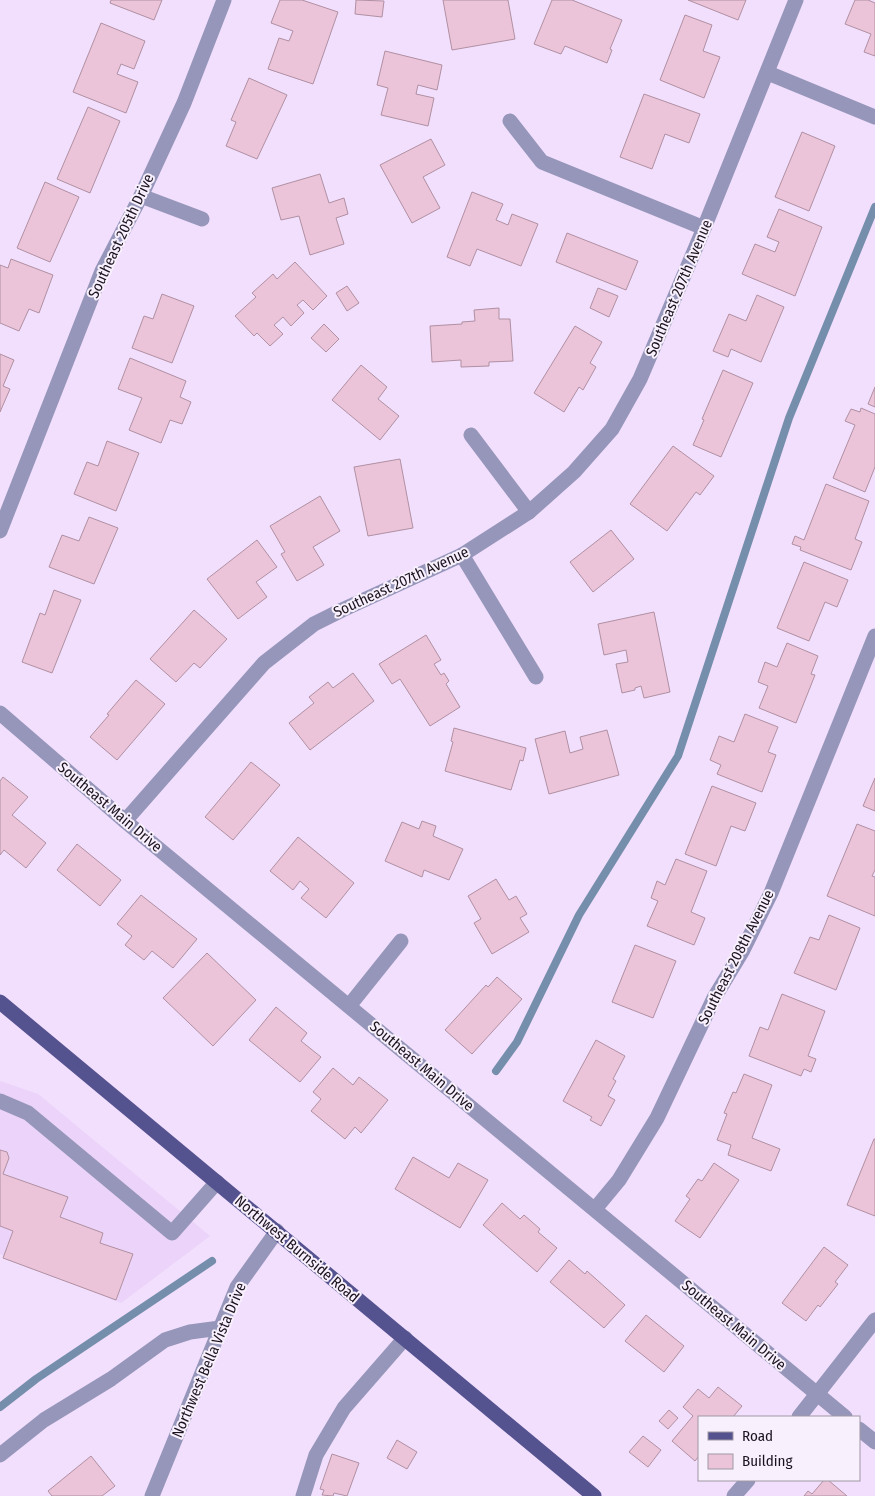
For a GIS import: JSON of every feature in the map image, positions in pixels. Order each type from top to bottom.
[{"type":"main road","name":"Northwest Burnside Road","points":[[0,1002],[594,1496]]},
{"type":"street","name":"Southeast 205th Drive","points":[[0,531],[102,271],[141,196],[184,103],[224,0]]},
{"type":"street","name":"Southeast 207th Avenue","points":[[125,821],[264,662],[314,624],[462,556],[529,512],[574,472],[612,429],[640,379],[768,73],[796,0]]},
{"type":"street","points":[[768,73],[875,116]]},
{"type":"street","points":[[510,121],[542,162],[704,228]]},
{"type":"street","points":[[141,196],[202,219]]},
{"type":"street","points":[[471,436],[529,512]]},
{"type":"street","points":[[462,556],[536,677]]},
{"type":"street","name":"Southeast 208th Avenue","points":[[595,1209],[619,1180],[658,1118],[714,998],[743,950],[771,893],[875,636]]},
{"type":"street","name":"Southeast Main Drive","points":[[0,714],[125,821],[844,1416]]},
{"type":"street","points":[[349,1006],[401,941]]},
{"type":"street","points":[[0,1102],[28,1113],[172,1234],[217,1182]]},
{"type":"street","name":"Northwest Bella Vista Drive","points":[[152,1496],[237,1286],[277,1231]]},
{"type":"street","points":[[801,1416],[875,1320]]},
{"type":"street","points":[[0,1455],[44,1420],[111,1379],[165,1340],[190,1332],[220,1328]]},
{"type":"street","points":[[303,1496],[316,1454],[344,1408],[405,1338]]},
{"type":"street","points":[[860,1430],[875,1442]]},
{"type":"street","points":[[734,1496],[747,1481]]},
{"type":"shaded area","points":[[0,1081],[38,1094],[210,1236],[121,1303],[0,1254]]},
{"type":"building","points":[[111,0],[162,0],[154,20],[110,3]]},
{"type":"building","points":[[280,0],[302,0],[338,12],[313,84],[268,69],[279,38],[289,41],[293,31],[271,23]]},
{"type":"building","points":[[356,0],[384,1],[382,17],[355,14]]},
{"type":"building","points":[[443,0],[508,0],[515,39],[452,50]]},
{"type":"building","points":[[552,0],[572,0],[622,20],[610,49],[612,50],[607,63],[565,46],[561,54],[534,44]]},
{"type":"building","points":[[688,0],[746,0],[738,20]]},
{"type":"building","points":[[855,0],[868,0],[875,3],[875,56],[864,52],[871,34],[845,24]]},
{"type":"building","points":[[685,15],[712,25],[703,51],[720,57],[704,98],[660,80]]},
{"type":"building","points":[[101,23],[145,41],[134,69],[121,64],[117,74],[138,82],[126,113],[73,92]]},
{"type":"building","points":[[385,51],[442,65],[437,90],[418,85],[416,94],[434,98],[428,126],[381,115],[388,88],[377,85]]},
{"type":"building","points":[[249,78],[287,95],[257,159],[226,146],[236,122],[231,120]]},
{"type":"building","points":[[644,94],[700,114],[689,143],[665,134],[652,169],[620,157]]},
{"type":"building","points":[[88,107],[120,121],[90,193],[57,179]]},
{"type":"building","points":[[802,132],[835,146],[809,211],[775,197]]},
{"type":"building","points":[[431,139],[445,165],[423,177],[440,208],[412,223],[380,165]]},
{"type":"building","points":[[320,174],[329,203],[344,198],[348,214],[336,218],[344,244],[310,255],[299,216],[281,220],[272,188]]},
{"type":"building","points":[[45,182],[79,197],[50,262],[17,248]]},
{"type":"building","points":[[472,192],[503,204],[496,220],[508,225],[512,214],[538,224],[521,266],[477,249],[470,266],[447,257]]},
{"type":"building","points":[[779,209],[822,227],[795,296],[742,274],[755,244],[775,252],[779,242],[767,237]]},
{"type":"building","points":[[567,233],[638,261],[626,290],[556,262]]},
{"type":"building","points":[[11,259],[53,275],[39,313],[29,309],[19,331],[0,323],[0,265],[8,268]]},
{"type":"building","points":[[295,262],[327,296],[313,310],[303,300],[297,305],[304,313],[291,326],[283,317],[274,325],[283,334],[270,346],[257,333],[254,336],[235,316],[256,297],[252,293],[273,274],[277,279]]},
{"type":"building","points":[[347,286],[359,303],[347,311],[336,293]]},
{"type":"building","points":[[598,288],[618,296],[609,317],[590,308]]},
{"type":"building","points":[[162,294],[194,306],[172,363],[132,348],[144,316],[153,319]]},
{"type":"building","points":[[757,295],[784,307],[761,362],[731,349],[728,357],[713,351],[729,314],[746,321]]},
{"type":"building","points":[[499,308],[499,319],[510,319],[513,361],[489,362],[489,366],[461,367],[461,360],[432,362],[430,326],[462,324],[462,322],[475,321],[474,310]]},
{"type":"building","points":[[324,324],[339,339],[326,352],[311,338]]},
{"type":"building","points":[[575,326],[602,342],[590,363],[596,367],[583,390],[579,387],[564,412],[534,393]]},
{"type":"building","points":[[0,354],[14,360],[3,386],[10,389],[0,412]]},
{"type":"building","points":[[130,358],[186,381],[180,397],[191,402],[182,424],[170,420],[161,443],[129,430],[142,398],[118,389]]},
{"type":"building","points":[[361,365],[387,387],[378,399],[399,416],[380,440],[332,400]]},
{"type":"building","points":[[723,370],[753,383],[721,457],[693,445]]},
{"type":"building","points":[[875,387],[875,407],[868,404]]},
{"type":"building","points":[[861,408],[875,414],[875,467],[865,492],[833,478],[855,425],[845,421],[851,409],[860,412]]},
{"type":"building","points":[[107,441],[139,453],[116,511],[74,494],[87,462],[98,466]]},
{"type":"building","points":[[673,446],[714,476],[700,495],[696,492],[667,531],[630,504]]},
{"type":"building","points":[[400,459],[413,528],[368,536],[354,467]]},
{"type":"building","points":[[826,484],[869,501],[855,539],[862,542],[851,570],[800,550],[801,547],[792,544],[795,536],[804,540]]},
{"type":"building","points":[[320,496],[340,531],[313,547],[324,565],[297,581],[281,554],[285,552],[270,526]]},
{"type":"building","points":[[89,517],[118,528],[94,584],[49,567],[62,535],[79,541]]},
{"type":"building","points":[[611,530],[634,559],[593,592],[570,562]]},
{"type":"building","points":[[257,540],[277,567],[256,582],[267,597],[238,619],[207,579]]},
{"type":"building","points":[[804,562],[848,580],[837,607],[825,602],[809,641],[777,628]]},
{"type":"building","points":[[54,590],[81,600],[52,673],[22,662],[40,613],[45,615]]},
{"type":"building","points":[[194,610],[227,639],[200,668],[194,663],[176,682],[150,659]]},
{"type":"building","points":[[654,612],[670,692],[644,698],[641,686],[635,688],[635,690],[622,693],[616,664],[628,662],[626,650],[604,655],[598,624]]},
{"type":"building","points":[[426,635],[441,660],[434,664],[441,675],[444,673],[449,681],[446,684],[460,707],[430,726],[400,679],[392,684],[379,664]]},
{"type":"building","points":[[787,643],[818,656],[811,674],[815,675],[796,723],[759,708],[768,686],[758,682],[765,662],[777,667]]},
{"type":"building","points":[[353,673],[374,701],[310,750],[289,723],[314,703],[309,697],[328,682],[333,688]]},
{"type":"building","points":[[136,680],[165,704],[117,760],[90,737]]},
{"type":"building","points":[[745,714],[778,727],[768,752],[776,755],[762,792],[717,774],[721,765],[710,760],[719,736],[734,742]]},
{"type":"building","points":[[454,728],[526,748],[523,761],[520,760],[511,790],[445,771],[453,742],[451,741]]},
{"type":"building","points":[[607,730],[619,775],[549,794],[535,739],[565,731],[570,753],[583,749],[580,737]]},
{"type":"building","points":[[251,762],[280,785],[233,840],[205,817]]},
{"type":"building","points":[[3,777],[28,797],[12,815],[46,843],[26,868],[4,850],[0,855],[0,781]]},
{"type":"building","points":[[875,778],[875,811],[863,806]]},
{"type":"building","points":[[712,786],[756,803],[745,831],[731,826],[716,866],[685,854]]},
{"type":"building","points":[[422,821],[436,826],[433,836],[463,849],[449,880],[424,870],[422,877],[385,861],[402,822],[419,829]]},
{"type":"building","points":[[857,824],[875,831],[875,870],[872,876],[875,877],[875,916],[827,896]]},
{"type":"building","points":[[298,837],[354,883],[326,918],[301,898],[309,889],[300,881],[293,890],[270,871]]},
{"type":"building","points":[[77,844],[121,880],[100,906],[57,870]]},
{"type":"building","points":[[676,859],[707,871],[691,912],[705,918],[694,945],[647,926],[658,901],[651,898],[657,881],[665,885]]},
{"type":"building","points":[[496,879],[509,900],[516,896],[527,914],[520,918],[529,932],[492,954],[474,923],[481,919],[468,896]]},
{"type":"building","points":[[141,895],[197,939],[173,968],[152,951],[144,960],[125,945],[132,936],[117,924]]},
{"type":"building","points":[[829,915],[860,928],[836,990],[794,973],[810,937],[819,940]]},
{"type":"building","points":[[635,945],[676,961],[653,1018],[612,1002]]},
{"type":"building","points":[[207,953],[256,1000],[213,1046],[163,998]]},
{"type":"building","points":[[497,977],[522,999],[472,1054],[445,1030],[486,985],[488,987]]},
{"type":"building","points":[[782,994],[825,1011],[808,1056],[816,1059],[811,1072],[804,1069],[801,1076],[749,1056],[760,1027],[768,1030]]},
{"type":"building","points":[[276,1007],[307,1033],[301,1041],[321,1057],[300,1082],[249,1040]]},
{"type":"building","points":[[596,1040],[625,1056],[613,1079],[616,1081],[608,1096],[615,1100],[601,1126],[590,1120],[592,1117],[563,1101]]},
{"type":"building","points":[[333,1068],[353,1085],[359,1077],[388,1100],[361,1133],[355,1127],[345,1139],[311,1111],[321,1099],[313,1092]]},
{"type":"building","points":[[744,1074],[772,1085],[752,1138],[780,1149],[771,1171],[728,1155],[731,1145],[717,1140],[727,1114],[724,1113],[733,1092],[736,1093]]},
{"type":"building","points":[[875,1139],[875,1216],[847,1205]]},
{"type":"building","points":[[0,1150],[7,1152],[9,1158],[3,1174],[68,1197],[60,1217],[103,1233],[100,1243],[133,1254],[116,1300],[3,1258],[13,1231],[0,1226]]},
{"type":"building","points":[[413,1157],[449,1178],[458,1163],[488,1180],[460,1228],[395,1189]]},
{"type":"building","points":[[714,1163],[739,1180],[700,1238],[675,1221],[690,1199],[686,1196],[698,1179],[702,1181]]},
{"type":"building","points":[[502,1203],[520,1219],[524,1215],[540,1229],[538,1232],[557,1248],[537,1272],[483,1225]]},
{"type":"building","points":[[824,1247],[848,1265],[835,1282],[838,1284],[806,1321],[782,1303]]},
{"type":"building","points":[[569,1260],[585,1274],[587,1271],[625,1305],[604,1328],[550,1282]]},
{"type":"building","points":[[646,1315],[684,1346],[664,1372],[625,1341]]},
{"type":"building","points":[[718,1387],[742,1406],[734,1416],[698,1416],[698,1457],[695,1461],[672,1441],[693,1416],[683,1407],[698,1389],[709,1398]]},
{"type":"building","points":[[669,1410],[678,1418],[668,1429],[659,1421]]},
{"type":"building","points":[[643,1436],[661,1450],[648,1467],[629,1452]]},
{"type":"building","points":[[397,1440],[417,1452],[407,1469],[387,1458]]},
{"type":"building","points":[[332,1454],[359,1463],[347,1496],[334,1493],[333,1496],[322,1495],[324,1490],[320,1489]]},
{"type":"building","points":[[91,1456],[115,1486],[102,1496],[52,1496],[48,1491]]},
{"type":"building","points":[[823,1481],[829,1481],[847,1496],[804,1496],[808,1491],[812,1494]]},
{"type":"waterway","points":[[496,1071],[517,1042],[579,915],[678,756],[789,418],[875,207]]},
{"type":"waterway","points":[[0,1407],[36,1379],[212,1261]]}]
